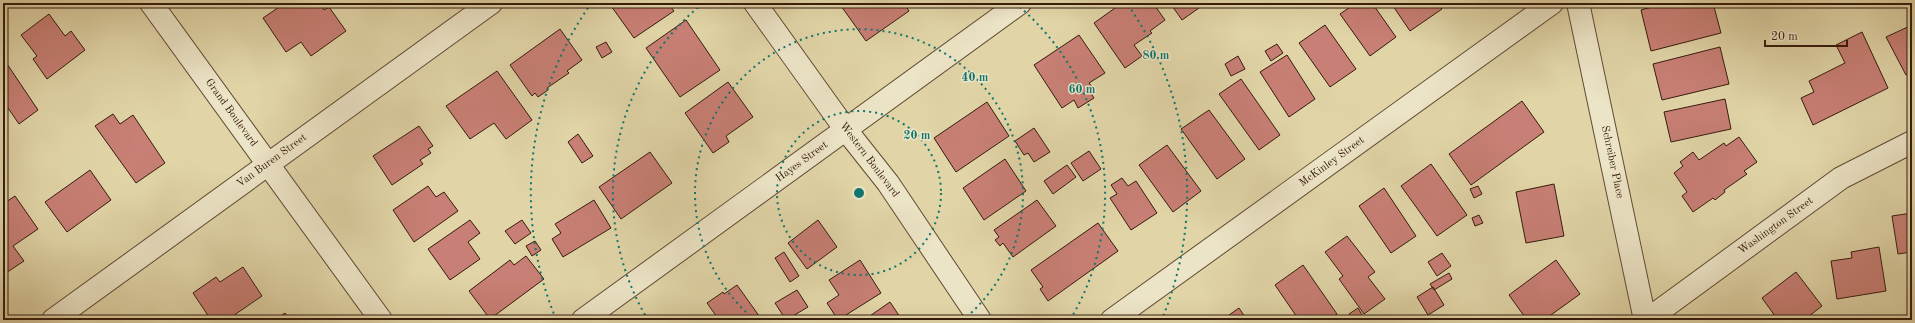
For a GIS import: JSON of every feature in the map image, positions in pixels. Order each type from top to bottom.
[{"type":"street","name":"Grand Boulevard","points":[[151,3],[381,320]]},
{"type":"street","name":"Van Buren Street","points":[[53,320],[491,3]]},
{"type":"street","name":"Western Boulevard","points":[[755,3],[846,130],[888,183],[980,320]]},
{"type":"street","name":"Hayes Street","points":[[583,320],[1020,3]]},
{"type":"street","name":"McKinley Street","points":[[1112,320],[1552,3]]},
{"type":"street","name":"Schreiber Place","points":[[1578,3],[1646,320]]},
{"type":"street","name":"Washington Street","points":[[1646,320],[1841,178],[1912,142]]},
{"type":"building","points":[[285,3],[320,3],[324,10],[329,7],[346,31],[311,56],[301,42],[286,52],[263,18]]},
{"type":"building","points":[[609,3],[668,3],[674,11],[634,38]]},
{"type":"building","points":[[839,3],[904,3],[909,11],[866,41]]},
{"type":"building","points":[[1122,3],[1153,3],[1165,20],[1150,31],[1152,33],[1134,45],[1142,56],[1125,68],[1094,23]]},
{"type":"building","points":[[1170,3],[1206,3],[1182,20]]},
{"type":"building","points":[[1356,3],[1372,3],[1396,37],[1370,56],[1340,14]]},
{"type":"building","points":[[1391,3],[1437,3],[1442,9],[1410,31]]},
{"type":"building","points":[[1666,3],[1713,3],[1721,33],[1651,51],[1641,10]]},
{"type":"building","points":[[49,14],[65,36],[71,31],[85,50],[47,79],[33,59],[37,56],[21,35]]},
{"type":"building","points":[[686,20],[720,70],[680,97],[646,48]]},
{"type":"building","points":[[1325,25],[1356,69],[1330,87],[1299,43]]},
{"type":"building","points":[[1912,25],[1912,72],[1906,75],[1886,37]]},
{"type":"building","points":[[560,29],[582,60],[567,71],[569,73],[547,88],[548,90],[538,97],[535,93],[532,96],[510,65]]},
{"type":"building","points":[[1862,32],[1888,88],[1813,125],[1801,98],[1814,92],[1809,81],[1845,63],[1836,45]]},
{"type":"building","points":[[1079,35],[1105,73],[1089,83],[1092,87],[1088,89],[1094,98],[1078,108],[1074,100],[1062,108],[1034,65]]},
{"type":"building","points":[[606,42],[612,52],[602,58],[596,47]]},
{"type":"building","points":[[1277,44],[1283,53],[1271,61],[1265,51]]},
{"type":"building","points":[[1720,47],[1729,84],[1662,100],[1653,64]]},
{"type":"building","points":[[1287,55],[1315,99],[1289,117],[1260,72]]},
{"type":"building","points":[[1238,56],[1245,69],[1231,76],[1225,64]]},
{"type":"building","points":[[3,58],[38,110],[19,124],[8,108],[3,112]]},
{"type":"building","points":[[497,71],[532,120],[506,139],[494,123],[470,139],[446,106]]},
{"type":"building","points":[[1241,79],[1280,135],[1259,150],[1219,94]]},
{"type":"building","points":[[728,82],[753,117],[726,136],[729,142],[713,153],[685,113]]},
{"type":"building","points":[[1725,99],[1731,129],[1671,142],[1664,112]]},
{"type":"building","points":[[1522,101],[1544,132],[1471,185],[1449,154]]},
{"type":"building","points":[[987,102],[1009,136],[956,172],[934,138]]},
{"type":"building","points":[[1209,110],[1245,159],[1217,179],[1181,129]]},
{"type":"building","points":[[113,114],[120,124],[133,115],[165,163],[136,183],[95,126]]},
{"type":"building","points":[[419,126],[433,146],[428,149],[431,153],[420,160],[423,164],[392,185],[373,156]]},
{"type":"building","points":[[1034,128],[1050,152],[1034,162],[1028,153],[1024,155],[1015,141]]},
{"type":"building","points":[[578,134],[593,156],[582,163],[568,142]]},
{"type":"building","points":[[1739,137],[1757,162],[1744,171],[1747,174],[1724,190],[1725,192],[1715,200],[1713,198],[1693,212],[1682,196],[1687,192],[1674,173],[1683,166],[1680,162],[1693,152],[1699,160],[1724,143],[1726,146]]},
{"type":"building","points":[[1167,145],[1201,191],[1173,212],[1139,165]]},
{"type":"building","points":[[1089,151],[1101,169],[1083,181],[1071,163]]},
{"type":"building","points":[[650,152],[672,183],[621,219],[599,187]]},
{"type":"building","points":[[1005,159],[1026,191],[984,220],[963,188]]},
{"type":"building","points":[[1431,164],[1467,215],[1437,236],[1401,186]]},
{"type":"building","points":[[1067,165],[1076,177],[1053,194],[1044,181]]},
{"type":"building","points":[[90,170],[111,200],[67,232],[45,202]]},
{"type":"building","points":[[1122,178],[1128,186],[1136,181],[1157,213],[1131,230],[1110,198],[1117,194],[1111,185]]},
{"type":"building","points":[[1554,184],[1564,236],[1526,243],[1516,192]]},
{"type":"building","points":[[428,186],[436,197],[444,192],[458,211],[414,242],[393,210]]},
{"type":"building","points":[[1478,186],[1482,194],[1474,198],[1470,189]]},
{"type":"building","points":[[1384,188],[1416,236],[1391,253],[1359,206]]},
{"type":"building","points":[[15,196],[38,229],[13,246],[24,261],[3,275],[3,204]]},
{"type":"building","points":[[594,200],[611,228],[563,257],[552,239],[561,233],[555,224]]},
{"type":"building","points":[[1037,200],[1056,226],[1013,257],[1003,243],[1000,246],[995,240],[999,237],[994,230]]},
{"type":"building","points":[[1912,213],[1912,252],[1898,254],[1892,216]]},
{"type":"building","points":[[1479,215],[1483,223],[1475,226],[1472,218]]},
{"type":"building","points":[[470,220],[480,233],[468,242],[480,259],[450,280],[428,249]]},
{"type":"building","points":[[522,220],[531,233],[515,244],[505,231]]},
{"type":"building","points":[[818,220],[837,247],[807,269],[788,243]]},
{"type":"building","points":[[1098,223],[1118,251],[1048,301],[1040,289],[1043,287],[1031,270]]},
{"type":"building","points":[[1347,236],[1375,272],[1368,277],[1385,299],[1364,314],[1339,279],[1343,276],[1325,252]]},
{"type":"building","points":[[535,241],[541,250],[532,256],[526,246]]},
{"type":"building","points":[[1879,247],[1886,291],[1837,299],[1831,261],[1852,258],[1851,252]]},
{"type":"building","points":[[784,252],[799,276],[790,282],[775,258]]},
{"type":"building","points":[[1442,253],[1451,266],[1437,276],[1428,262]]},
{"type":"building","points":[[526,256],[544,279],[490,319],[469,291],[510,260],[514,265]]},
{"type":"building","points":[[860,260],[881,293],[838,320],[827,303],[839,295],[829,280]]},
{"type":"building","points":[[1556,260],[1580,294],[1544,320],[1527,320],[1509,295]]},
{"type":"building","points":[[1303,265],[1337,314],[1329,320],[1299,320],[1275,285]]},
{"type":"building","points":[[243,267],[262,296],[227,320],[211,320],[193,293],[216,277],[220,282]]},
{"type":"building","points":[[1796,272],[1822,306],[1804,320],[1778,320],[1762,298]]},
{"type":"building","points":[[1449,273],[1452,279],[1434,290],[1430,284]]},
{"type":"building","points":[[737,285],[762,320],[719,320],[707,303],[723,292],[724,294]]},
{"type":"building","points":[[1433,287],[1444,305],[1428,315],[1417,297]]},
{"type":"building","points":[[797,290],[808,307],[786,320],[775,303]]},
{"type":"building","points":[[890,302],[902,320],[864,320]]},
{"type":"building","points":[[1239,308],[1247,320],[1222,320]]},
{"type":"building","points":[[1358,308],[1365,320],[1354,320],[1349,314]]},
{"type":"building","points":[[285,313],[290,320],[275,320]]}]
